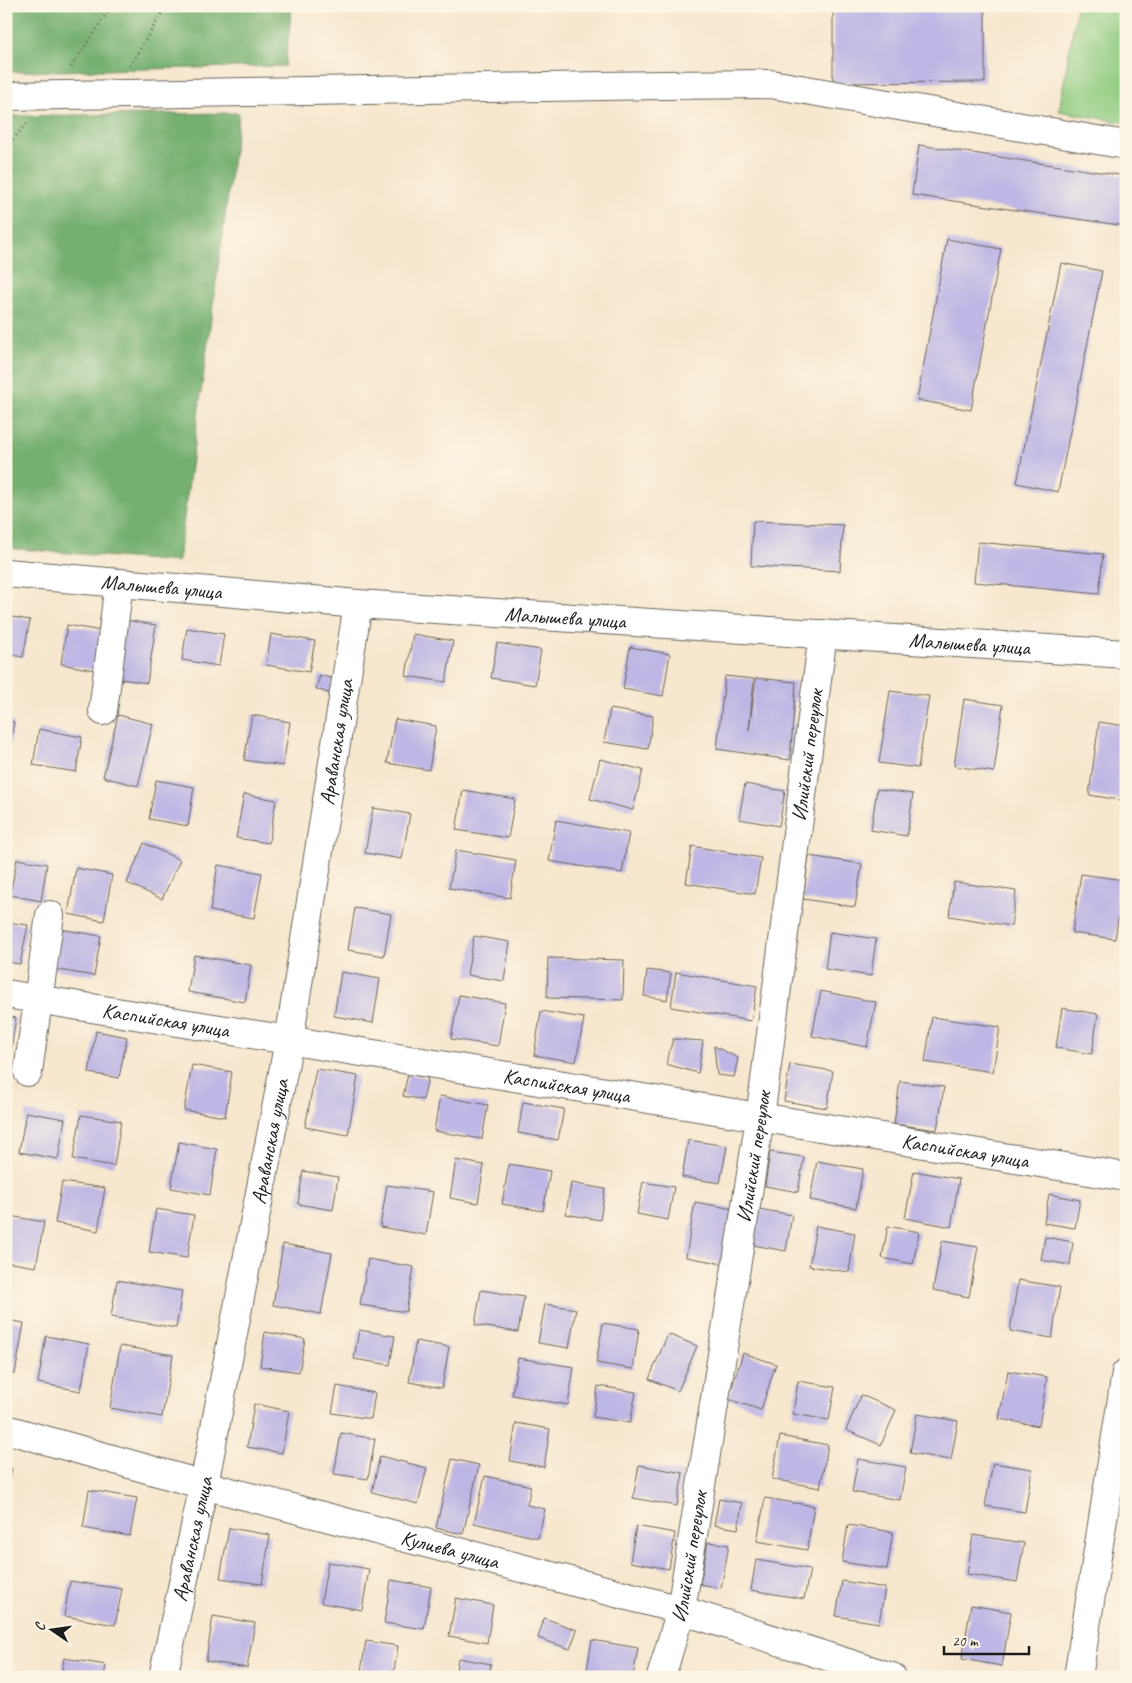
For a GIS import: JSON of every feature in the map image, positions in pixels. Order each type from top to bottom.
[{"type":"street","points":[[6,96],[771,84],[1126,144]]},
{"type":"street","name":"Малышева улица","points":[[6,574],[358,604],[1126,654]]},
{"type":"street","points":[[103,711],[119,583]]},
{"type":"street","name":"Араванская улица","points":[[163,1677],[204,1485],[289,1041],[358,604]]},
{"type":"street","name":"Илийский переулок","points":[[661,1677],[681,1610],[760,1118],[823,634]]},
{"type":"street","points":[[28,1072],[50,915]]},
{"type":"street","name":"Каспийская улица","points":[[6,994],[1126,1177]]},
{"type":"street","points":[[1078,1677],[1126,1374]]},
{"type":"street","name":"Кулиева улица","points":[[6,1429],[204,1485],[681,1610],[892,1677]]},
{"type":"path","points":[[113,94],[166,6]]},
{"type":"green space","points":[[6,6],[292,6],[285,66],[6,72]]},
{"type":"green space","points":[[1077,6],[1126,6],[1126,123],[1059,111]]},
{"type":"green space","points":[[239,113],[178,562],[6,548],[6,116]]},
{"type":"building","points":[[833,10],[985,10],[985,82],[833,83]]},
{"type":"building","points":[[919,145],[1126,176],[1126,226],[912,195]]},
{"type":"building","points":[[947,239],[1001,249],[971,410],[917,400]]},
{"type":"building","points":[[1061,263],[1102,271],[1058,492],[1017,483]]},
{"type":"building","points":[[753,521],[843,525],[840,571],[751,566]]},
{"type":"building","points":[[978,542],[1103,554],[1099,594],[974,582]]},
{"type":"building","points":[[6,616],[30,620],[23,657],[6,654]]},
{"type":"building","points":[[125,620],[156,625],[147,683],[115,678]]},
{"type":"building","points":[[67,625],[101,631],[94,670],[61,664]]},
{"type":"building","points":[[187,628],[224,634],[219,666],[182,660]]},
{"type":"building","points":[[271,634],[315,641],[309,672],[266,665]]},
{"type":"building","points":[[413,634],[453,641],[446,682],[406,676]]},
{"type":"building","points":[[497,643],[541,650],[535,685],[491,678]]},
{"type":"building","points":[[630,647],[670,654],[663,696],[623,689]]},
{"type":"building","points":[[320,675],[333,679],[331,694],[316,689]]},
{"type":"building","points":[[725,676],[754,679],[749,730],[756,678],[796,682],[790,760],[717,749]]},
{"type":"building","points":[[890,691],[929,696],[918,768],[879,763]]},
{"type":"building","points":[[964,699],[1003,705],[994,772],[954,766]]},
{"type":"building","points":[[610,709],[653,716],[648,749],[604,742]]},
{"type":"building","points":[[118,715],[153,724],[138,786],[103,777]]},
{"type":"building","points":[[252,715],[290,722],[283,766],[244,760]]},
{"type":"building","points":[[395,719],[436,726],[429,770],[387,763]]},
{"type":"building","points":[[6,721],[14,722],[7,761],[6,761]]},
{"type":"building","points":[[1099,722],[1126,726],[1126,801],[1089,795]]},
{"type":"building","points":[[39,729],[82,737],[76,772],[33,765]]},
{"type":"building","points":[[600,759],[643,770],[633,810],[590,799]]},
{"type":"building","points":[[156,780],[194,787],[188,826],[149,819]]},
{"type":"building","points":[[745,784],[785,791],[779,826],[739,819]]},
{"type":"building","points":[[877,789],[913,794],[907,836],[871,830]]},
{"type":"building","points":[[463,790],[515,799],[508,838],[456,830]]},
{"type":"building","points":[[244,794],[276,800],[269,843],[236,838]]},
{"type":"building","points":[[373,808],[410,814],[402,859],[365,853]]},
{"type":"building","points":[[556,820],[629,833],[622,873],[549,861]]},
{"type":"building","points":[[144,843],[180,860],[162,899],[127,883]]},
{"type":"building","points":[[692,846],[761,858],[755,894],[686,883]]},
{"type":"building","points":[[456,850],[516,860],[510,898],[449,888]]},
{"type":"building","points":[[809,856],[862,864],[855,907],[803,899]]},
{"type":"building","points":[[17,859],[47,864],[41,901],[10,895]]},
{"type":"building","points":[[218,865],[262,873],[254,918],[210,911]]},
{"type":"building","points":[[76,868],[112,875],[104,921],[68,914]]},
{"type":"building","points":[[1081,874],[1124,880],[1115,939],[1072,933]]},
{"type":"building","points":[[954,882],[1016,891],[1011,926],[949,916]]},
{"type":"building","points":[[355,908],[391,914],[384,956],[348,950]]},
{"type":"building","points":[[6,922],[28,925],[20,964],[6,962]]},
{"type":"building","points":[[60,929],[101,936],[94,976],[53,969]]},
{"type":"building","points":[[830,932],[876,939],[871,976],[825,969]]},
{"type":"building","points":[[474,936],[510,942],[504,981],[467,975]]},
{"type":"building","points":[[194,955],[251,965],[245,1002],[188,992]]},
{"type":"building","points":[[548,958],[624,960],[623,1000],[547,998]]},
{"type":"building","points":[[647,970],[671,973],[667,1000],[644,996]]},
{"type":"building","points":[[341,972],[380,979],[373,1023],[334,1016]]},
{"type":"building","points":[[676,972],[757,986],[751,1021],[671,1007]]},
{"type":"building","points":[[821,991],[876,1002],[867,1047],[812,1036]]},
{"type":"building","points":[[459,995],[505,1003],[498,1046],[451,1039]]},
{"type":"building","points":[[1062,1008],[1098,1014],[1092,1054],[1056,1048]]},
{"type":"building","points":[[541,1011],[584,1018],[576,1062],[534,1055]]},
{"type":"building","points":[[6,1016],[16,1018],[10,1057],[6,1057]]},
{"type":"building","points":[[932,1017],[1000,1027],[993,1072],[925,1062]]},
{"type":"building","points":[[96,1031],[127,1037],[119,1078],[89,1073]]},
{"type":"building","points":[[673,1039],[703,1041],[698,1073],[666,1064]]},
{"type":"building","points":[[714,1046],[738,1058],[734,1077],[717,1075]]},
{"type":"building","points":[[790,1064],[833,1071],[827,1108],[784,1101]]},
{"type":"building","points":[[192,1065],[232,1072],[225,1117],[184,1110]]},
{"type":"building","points":[[316,1069],[358,1076],[348,1135],[305,1127]]},
{"type":"building","points":[[408,1074],[428,1078],[423,1100],[403,1096]]},
{"type":"building","points":[[900,1081],[944,1087],[937,1130],[894,1124]]},
{"type":"building","points":[[440,1096],[488,1105],[482,1139],[434,1131]]},
{"type":"building","points":[[523,1102],[564,1109],[558,1140],[518,1133]]},
{"type":"building","points":[[26,1112],[65,1119],[58,1159],[19,1152]]},
{"type":"building","points":[[81,1115],[121,1121],[114,1166],[73,1159]]},
{"type":"building","points":[[688,1140],[727,1146],[720,1183],[682,1177]]},
{"type":"building","points":[[179,1142],[217,1149],[210,1195],[171,1188]]},
{"type":"building","points":[[770,1152],[804,1157],[798,1192],[765,1186]]},
{"type":"building","points":[[456,1160],[484,1165],[478,1203],[450,1198]]},
{"type":"building","points":[[817,1161],[863,1169],[856,1208],[810,1200]]},
{"type":"building","points":[[509,1164],[550,1171],[543,1211],[502,1204]]},
{"type":"building","points":[[303,1171],[338,1177],[333,1210],[298,1204]]},
{"type":"building","points":[[914,1171],[959,1179],[951,1227],[905,1218]]},
{"type":"building","points":[[62,1182],[105,1188],[98,1231],[55,1223]]},
{"type":"building","points":[[643,1182],[674,1187],[668,1220],[637,1214]]},
{"type":"building","points":[[571,1183],[605,1189],[600,1220],[566,1214]]},
{"type":"building","points":[[387,1185],[433,1192],[426,1235],[380,1227]]},
{"type":"building","points":[[1049,1194],[1080,1200],[1075,1228],[1044,1223]]},
{"type":"building","points":[[695,1202],[734,1209],[725,1264],[686,1257]]},
{"type":"building","points":[[156,1209],[194,1215],[187,1258],[149,1252]]},
{"type":"building","points":[[759,1209],[792,1215],[786,1251],[753,1245]]},
{"type":"building","points":[[10,1216],[44,1222],[36,1267],[6,1262],[6,1234]]},
{"type":"building","points":[[816,1226],[855,1233],[849,1272],[809,1266]]},
{"type":"building","points":[[888,1226],[919,1232],[913,1264],[882,1258]]},
{"type":"building","points":[[1045,1237],[1073,1242],[1070,1265],[1041,1260]]},
{"type":"building","points":[[942,1241],[978,1247],[969,1297],[933,1290]]},
{"type":"building","points":[[283,1244],[332,1253],[321,1314],[273,1305]]},
{"type":"building","points":[[368,1259],[414,1267],[406,1312],[360,1305]]},
{"type":"building","points":[[117,1280],[182,1291],[176,1328],[111,1317]]},
{"type":"building","points":[[1018,1280],[1060,1287],[1052,1338],[1010,1331]]},
{"type":"building","points":[[481,1290],[524,1297],[518,1332],[475,1325]]},
{"type":"building","points":[[545,1304],[576,1309],[569,1348],[538,1343]]},
{"type":"building","points":[[6,1320],[24,1323],[15,1374],[6,1373]]},
{"type":"building","points":[[603,1323],[639,1329],[633,1369],[596,1363]]},
{"type":"building","points":[[359,1330],[395,1336],[390,1365],[354,1359]]},
{"type":"building","points":[[265,1332],[305,1339],[299,1372],[260,1366]]},
{"type":"building","points":[[668,1334],[697,1346],[678,1391],[649,1379]]},
{"type":"building","points":[[46,1336],[89,1344],[81,1391],[38,1383]]},
{"type":"building","points":[[416,1341],[449,1347],[442,1388],[409,1382]]},
{"type":"building","points":[[120,1346],[173,1355],[162,1417],[110,1408]]},
{"type":"building","points":[[743,1353],[776,1364],[761,1410],[728,1399]]},
{"type":"building","points":[[518,1358],[574,1367],[568,1405],[512,1395]]},
{"type":"building","points":[[1008,1371],[1047,1377],[1039,1426],[999,1419]]},
{"type":"building","points":[[798,1381],[835,1387],[829,1420],[793,1414]]},
{"type":"building","points":[[337,1386],[375,1393],[371,1419],[332,1413]]},
{"type":"building","points":[[598,1386],[636,1392],[630,1423],[593,1417]]},
{"type":"building","points":[[861,1395],[896,1410],[881,1445],[846,1430]]},
{"type":"building","points":[[254,1404],[289,1411],[282,1453],[247,1447]]},
{"type":"building","points":[[917,1414],[958,1421],[951,1460],[910,1453]]},
{"type":"building","points":[[516,1423],[550,1429],[544,1467],[510,1461]]},
{"type":"building","points":[[341,1433],[375,1439],[368,1479],[334,1474]]},
{"type":"building","points":[[780,1436],[828,1445],[820,1488],[772,1479]]},
{"type":"building","points":[[380,1456],[427,1468],[418,1504],[372,1492]]},
{"type":"building","points":[[452,1459],[479,1465],[463,1534],[436,1528]]},
{"type":"building","points":[[858,1459],[906,1467],[900,1500],[852,1492]]},
{"type":"building","points":[[993,1463],[1032,1469],[1025,1512],[985,1506]]},
{"type":"building","points":[[639,1465],[683,1473],[677,1506],[633,1498]]},
{"type":"building","points":[[6,1467],[12,1468],[7,1499],[6,1499]]},
{"type":"building","points":[[485,1476],[531,1486],[527,1505],[545,1509],[538,1538],[474,1523]]},
{"type":"building","points":[[89,1490],[137,1498],[130,1536],[83,1528]]},
{"type":"building","points":[[765,1498],[814,1506],[807,1550],[757,1541]]},
{"type":"building","points":[[719,1499],[742,1503],[738,1529],[714,1525]]},
{"type":"building","points":[[848,1525],[893,1532],[887,1569],[842,1562]]},
{"type":"building","points":[[636,1526],[675,1533],[669,1569],[630,1562]]},
{"type":"building","points":[[229,1528],[270,1535],[262,1584],[220,1578]]},
{"type":"building","points":[[973,1535],[1024,1543],[1017,1582],[967,1574]]},
{"type":"building","points":[[708,1542],[729,1545],[721,1588],[700,1584]]},
{"type":"building","points":[[756,1560],[810,1569],[804,1599],[751,1590]]},
{"type":"building","points":[[328,1562],[369,1569],[362,1610],[321,1603]]},
{"type":"building","points":[[391,1580],[431,1587],[424,1629],[384,1623]]},
{"type":"building","points":[[70,1581],[122,1589],[115,1625],[64,1616]]},
{"type":"building","points":[[842,1581],[885,1588],[879,1623],[836,1616]]},
{"type":"building","points":[[456,1598],[493,1605],[487,1643],[449,1636]]},
{"type":"building","points":[[971,1605],[1011,1612],[1002,1666],[962,1659]]},
{"type":"building","points":[[213,1616],[255,1623],[247,1668],[206,1661]]},
{"type":"building","points":[[544,1618],[577,1630],[570,1649],[538,1638]]},
{"type":"building","points":[[592,1640],[638,1648],[633,1677],[586,1676]]},
{"type":"building","points":[[366,1641],[398,1646],[393,1677],[360,1677]]},
{"type":"building","points":[[64,1658],[106,1665],[104,1677],[61,1677]]},
{"type":"building","points":[[458,1658],[491,1664],[489,1677],[455,1677]]}]
